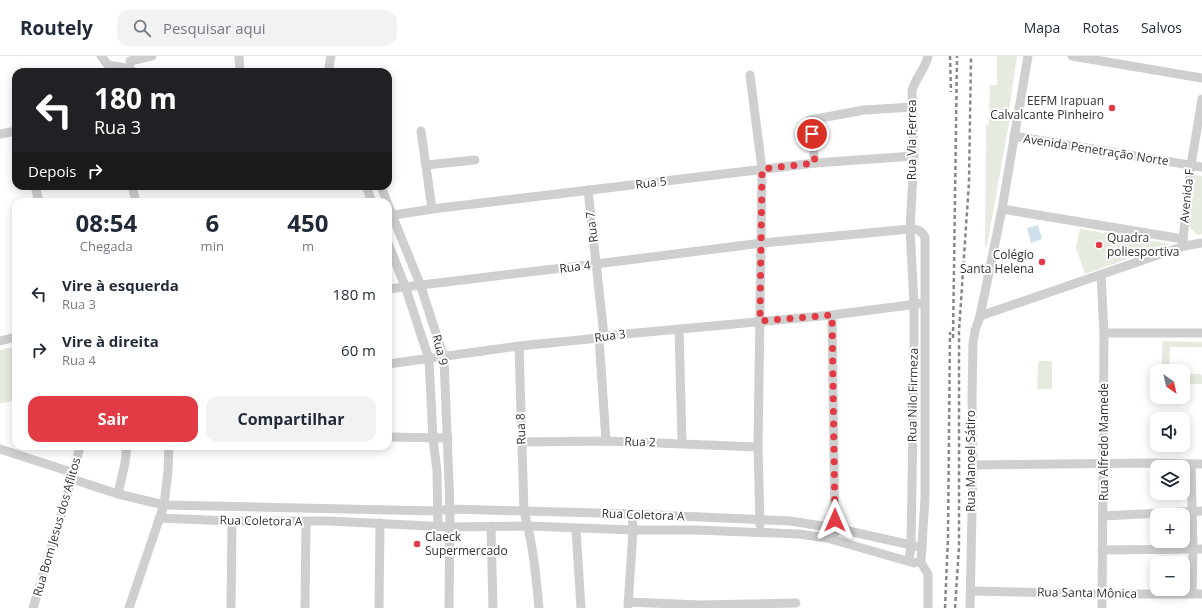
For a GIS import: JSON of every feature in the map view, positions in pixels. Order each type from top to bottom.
[{"type":"street","points":[[101,56],[108,65],[130,64],[152,56]]},
{"type":"street","points":[[239,56],[240,68]]},
{"type":"street","name":"Rua Via Ferrea","points":[[910,229],[914,156],[912,91],[914,84],[924,70],[928,56]]},
{"type":"street","name":"Rua Manoel Sátiro","points":[[970,608],[973,465],[973,342],[980,316],[1002,209],[1028,56]]},
{"type":"street","points":[[1072,56],[1202,78]]},
{"type":"street","points":[[750,75],[762,169],[758,447],[760,532]]},
{"type":"street","name":"Avenida F","points":[[1184,242],[1191,165],[1202,99]]},
{"type":"street","points":[[815,163],[810,120],[864,110],[913,107]]},
{"type":"street","points":[[421,131],[432,209]]},
{"type":"street","points":[[0,134],[12,132]]},
{"type":"street","name":"Avenida Penetração Norte","points":[[1014,136],[1202,167]]},
{"type":"street","name":"Rua 5","points":[[392,216],[432,209],[762,169],[815,163],[914,156]]},
{"type":"street","points":[[426,165],[475,160]]},
{"type":"street","name":"Rua 7","points":[[588,190],[602,337],[606,441]]},
{"type":"street","points":[[1002,209],[1184,242],[1202,243]]},
{"type":"street","name":"Rua 9","points":[[392,221],[420,284],[444,358],[450,509],[449,608]]},
{"type":"street","name":"Rua Nilo Firmeza","points":[[910,229],[916,229],[922,232],[925,237],[925,499],[922,548],[916,562],[911,545],[914,304],[910,229]]},
{"type":"street","name":"Rua 4","points":[[392,288],[762,243],[910,229]]},
{"type":"street","points":[[980,316],[1101,275],[1184,242]]},
{"type":"street","name":"Rua 9","points":[[392,253],[405,286],[429,359],[433,439],[437,471],[438,526]]},
{"type":"street","name":"Rua Alfredo Mamede","points":[[1101,275],[1104,333],[1102,608]]},
{"type":"street","name":"Rua 3","points":[[392,364],[444,358],[519,346],[832,315],[925,303]]},
{"type":"street","points":[[832,315],[835,540]]},
{"type":"street","points":[[679,329],[682,443]]},
{"type":"street","points":[[1104,333],[1202,333]]},
{"type":"street","points":[[0,341],[12,338]]},
{"type":"street","name":"Rua 8","points":[[519,346],[524,512],[528,526],[537,583],[538,608]]},
{"type":"street","points":[[392,437],[433,439],[448,438]]},
{"type":"street","name":"Rua 2","points":[[521,442],[606,441],[758,447]]},
{"type":"street","name":"Rua Coletora A","points":[[0,449],[118,494],[164,505],[437,511],[450,509],[760,519],[790,521],[835,528],[922,548]]},
{"type":"street","name":"Rua Bom Jesus dos Aflitos","points":[[33,608],[73,476],[79,450]]},
{"type":"street","points":[[118,494],[125,463],[126,450]]},
{"type":"street","points":[[129,608],[164,505],[169,450]]},
{"type":"street","points":[[973,465],[1104,463],[1202,464]]},
{"type":"street","points":[[1191,464],[1192,511],[1198,549],[1192,594]]},
{"type":"street","points":[[362,509],[362,522]]},
{"type":"street","points":[[1103,516],[1202,511]]},
{"type":"street","points":[[632,514],[633,530],[628,605],[776,606],[796,603]]},
{"type":"street","name":"Rua Coletora A","points":[[159,518],[232,521],[362,522],[450,527],[528,526],[798,534],[835,540],[916,562]]},
{"type":"street","points":[[231,608],[232,521]]},
{"type":"street","points":[[305,608],[306,522]]},
{"type":"street","points":[[379,608],[380,523]]},
{"type":"street","points":[[491,526],[493,608]]},
{"type":"street","points":[[576,528],[581,608]]},
{"type":"street","points":[[1102,550],[1198,549]]},
{"type":"street","points":[[916,562],[928,574],[928,608]]},
{"type":"street","name":"Rua Santa Mônica","points":[[971,591],[1102,594],[1202,594]]},
{"type":"shaded area","points":[[997,56],[1017,56],[1009,111],[1010,117],[987,246],[985,246],[986,125],[989,124],[990,85],[997,85]]},
{"type":"shaded area","points":[[1194,175],[1202,176],[1202,234],[1197,235],[1186,223]]},
{"type":"shaded area","points":[[1080,229],[1170,244],[1085,274],[1076,248]]},
{"type":"shaded area","points":[[1162,341],[1202,342],[1202,347],[1170,347],[1169,364],[1162,364]]},
{"type":"shaded area","points":[[12,347],[12,402],[0,403],[0,350]]},
{"type":"shaded area","points":[[1038,361],[1052,361],[1052,389],[1037,389]]},
{"type":"shaded area","points":[[1192,374],[1202,375],[1202,384],[1190,384],[1190,376]]},
{"type":"water","points":[[1038,225],[1042,239],[1031,243],[1027,228]]},
{"type":"railway","points":[[950,56],[951,92]]},
{"type":"railway","points":[[953,338],[957,56]]},
{"type":"railway","points":[[955,608],[959,547],[959,331],[969,182],[971,56]]},
{"type":"railway","points":[[945,608],[948,537],[950,332]]},
{"type":"place","name":"EEFM Irapuan Calvalcante Pinheiro","points":[[1112,108]]},
{"type":"place","name":"Quadra poliesportiva","points":[[1099,245]]},
{"type":"place","name":"Colégio Santa Helena","points":[[1042,262]]},
{"type":"place","name":"Claeck Supermercado","points":[[417,544]]},
{"type":"route","points":[[812,134],[815,163],[762,169],[760,321],[832,315],[835,520]]}]
